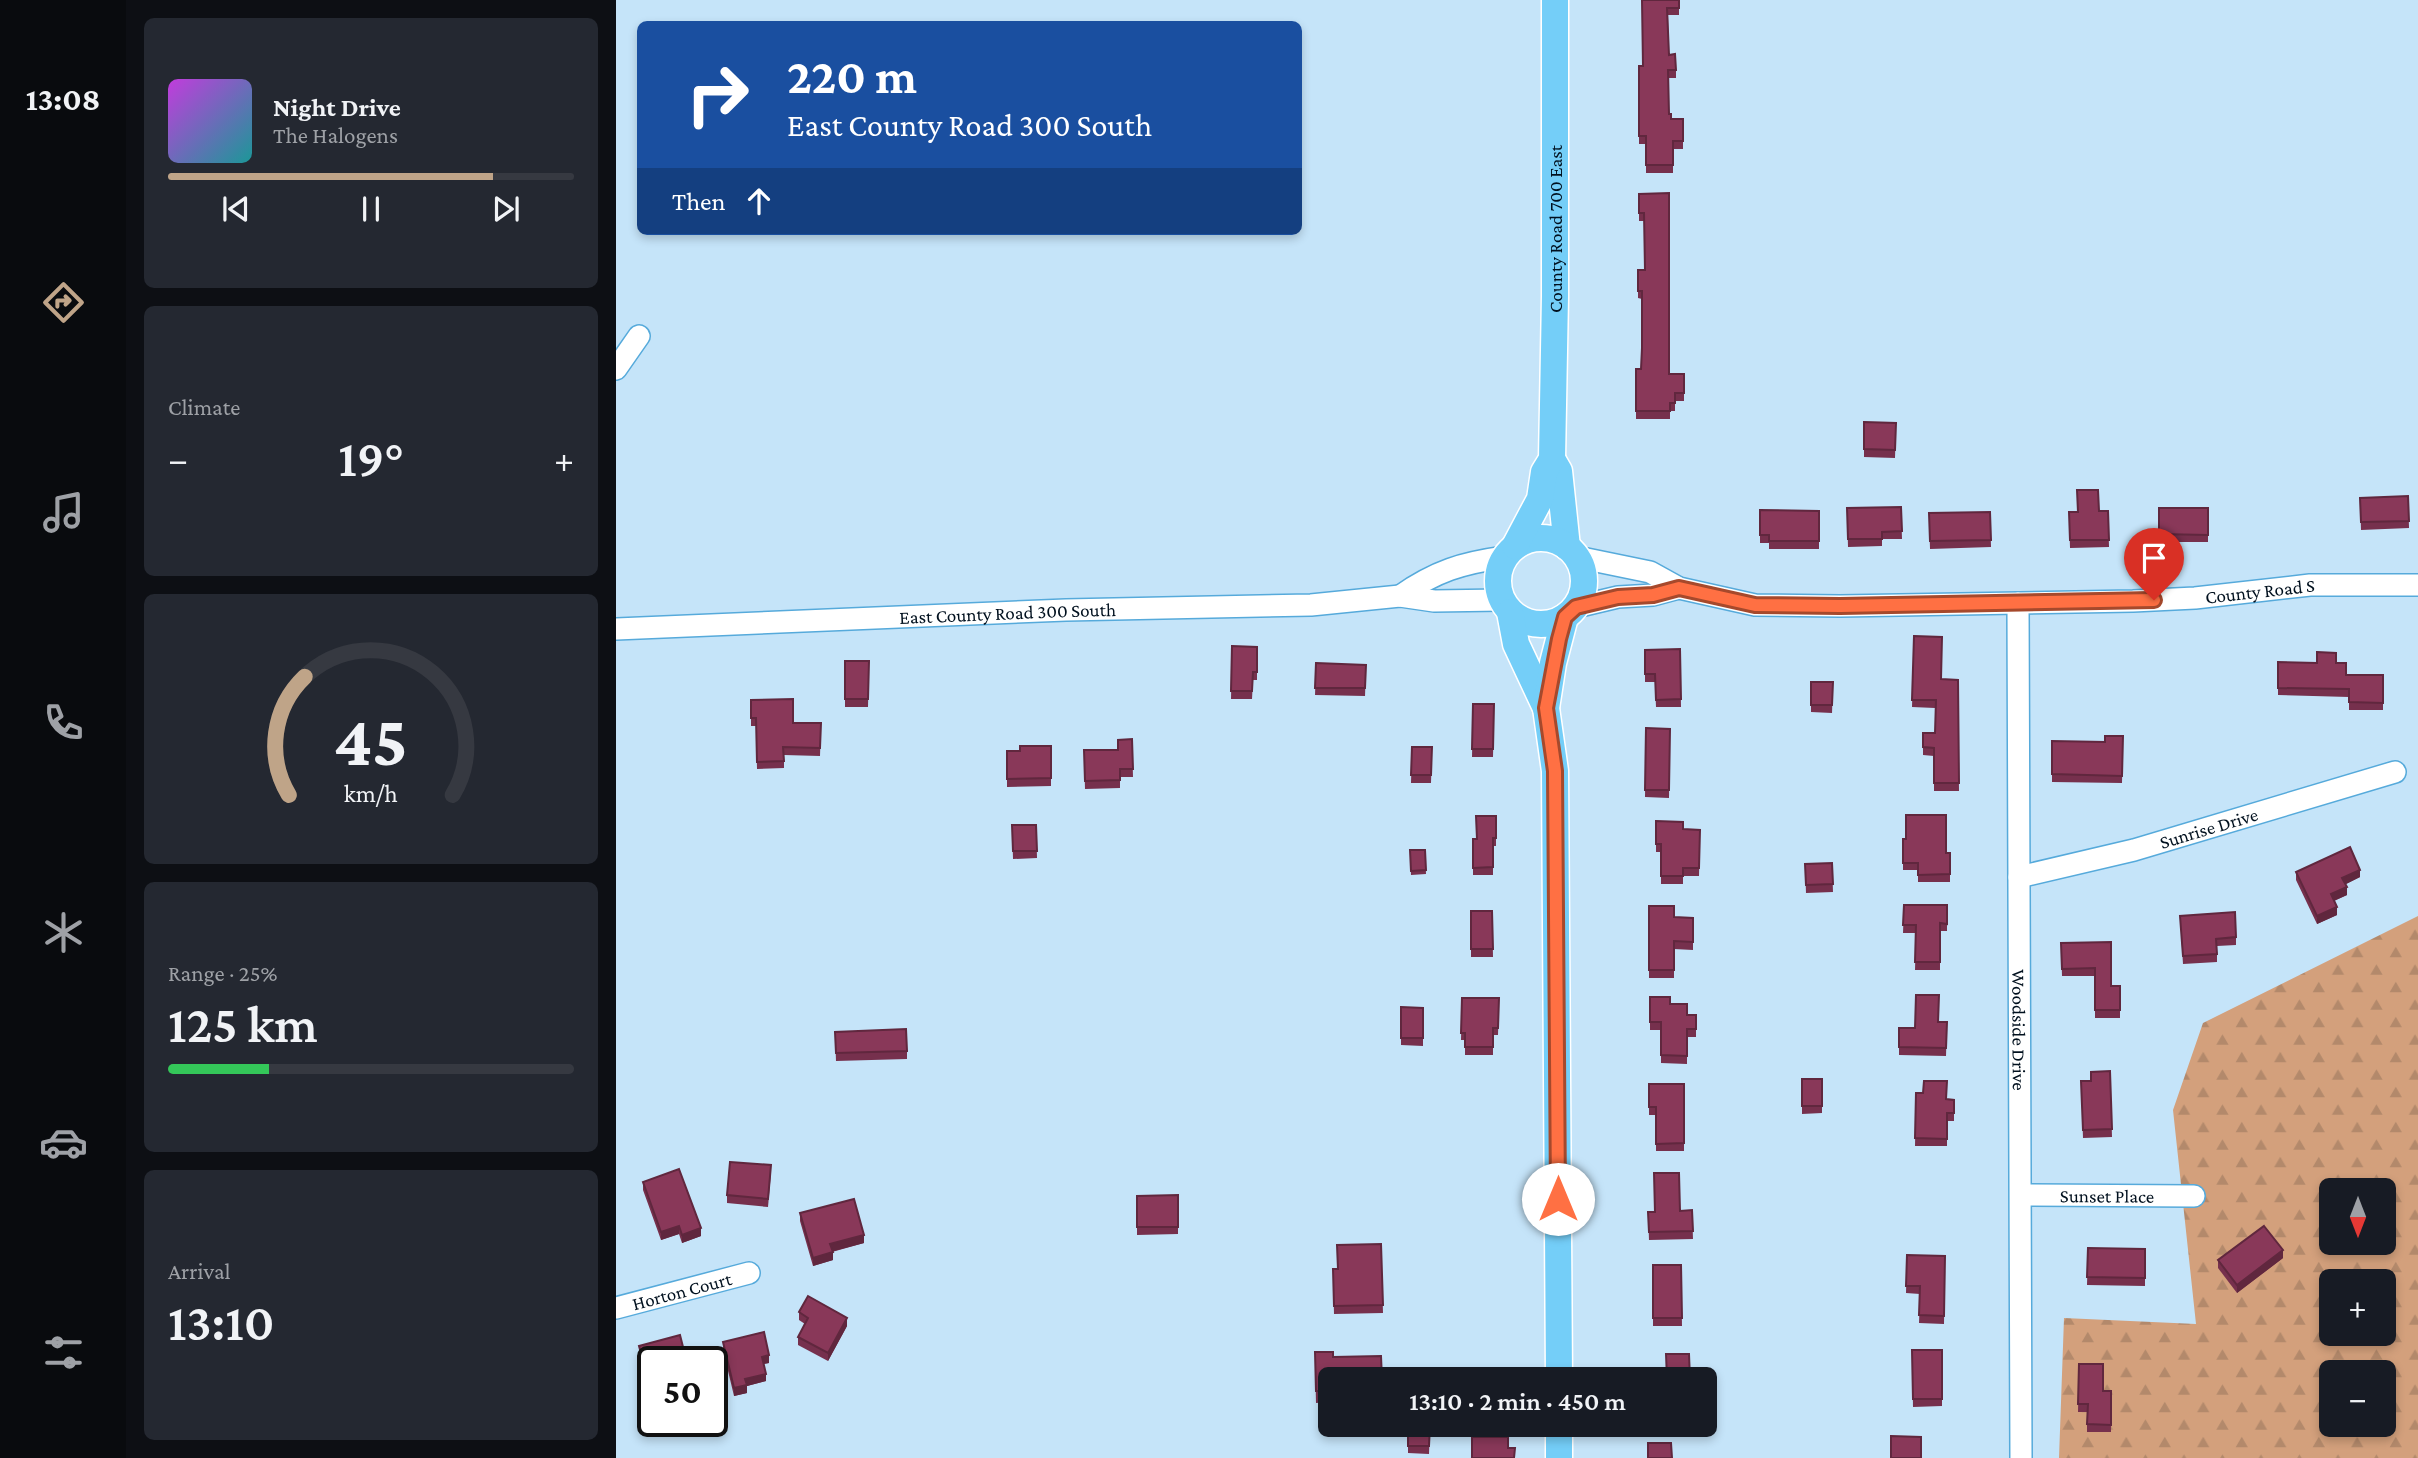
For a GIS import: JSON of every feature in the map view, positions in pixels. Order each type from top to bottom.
[{"type":"main road","name":"County Road 700 East","points":[[1510,551],[1540,499],[1544,472],[1552,459],[1555,0]]},
{"type":"main road","name":"County Road 700 East","points":[[1552,459],[1559,471],[1572,552]]},
{"type":"main road","points":[[1546,708],[1516,644],[1506,606],[1497,585],[1499,570],[1510,551],[1529,540],[1542,538],[1555,540],[1572,552],[1583,569],[1584,582],[1582,596],[1571,612],[1553,663],[1546,708],[1555,771],[1559,1367]]},
{"type":"main road","points":[[1506,606],[1522,620],[1537,624],[1552,623],[1571,612]]},
{"type":"main road","points":[[1559,1437],[1559,1458]]},
{"type":"street","points":[[616,369],[639,336]]},
{"type":"street","name":"East County Road 300 South","points":[[1400,596],[1426,577],[1510,551]]},
{"type":"street","points":[[1572,552],[1650,572],[1679,588],[1755,605],[2018,603]]},
{"type":"street","name":"County Road S","points":[[2018,603],[2195,598],[2310,585],[2418,585]]},
{"type":"street","points":[[1571,612],[1618,597],[1653,595],[1679,588]]},
{"type":"street","name":"East County Road 300 South","points":[[616,629],[1066,610],[1311,606],[1400,596],[1506,606]]},
{"type":"street","name":"Woodside Drive","points":[[2018,603],[2021,1458]]},
{"type":"street","name":"Sunrise Drive","points":[[2019,877],[2134,850],[2395,772]]},
{"type":"street","name":"Sunset Place","points":[[2021,1195],[2194,1196]]},
{"type":"street","name":"Horton Court","points":[[616,1308],[749,1273]]},
{"type":"green space","points":[[2418,916],[2418,1458],[2059,1458],[2064,1318],[2196,1324],[2173,1110],[2203,1023]]},
{"type":"building","points":[[1642,0],[1679,0],[1679,8],[1667,8],[1669,55],[1675,54],[1676,70],[1668,70],[1669,114],[1671,119],[1683,119],[1683,141],[1673,141],[1673,165],[1646,165],[1646,136],[1639,136],[1639,66],[1643,66]]},
{"type":"building","points":[[1669,193],[1669,374],[1684,374],[1684,393],[1675,393],[1675,403],[1670,403],[1670,411],[1636,411],[1636,369],[1641,369],[1642,348],[1642,291],[1638,291],[1638,270],[1645,270],[1644,213],[1639,213],[1639,194]]},
{"type":"building","points":[[1864,422],[1896,423],[1895,450],[1864,449]]},
{"type":"building","points":[[2077,490],[2098,490],[2099,511],[2108,511],[2109,540],[2070,540],[2069,512],[2078,512]]},
{"type":"building","points":[[2408,496],[2409,521],[2361,522],[2360,498]]},
{"type":"building","points":[[1901,507],[1902,531],[1882,532],[1882,539],[1848,539],[1847,508]]},
{"type":"building","points":[[2159,508],[2208,508],[2208,535],[2159,534]]},
{"type":"building","points":[[1760,510],[1819,511],[1819,541],[1769,541],[1769,535],[1760,535]]},
{"type":"building","points":[[1990,512],[1991,540],[1930,541],[1929,513]]},
{"type":"building","points":[[1914,636],[1942,637],[1941,679],[1958,680],[1959,783],[1934,783],[1934,748],[1923,747],[1923,733],[1935,733],[1936,700],[1912,700]]},
{"type":"building","points":[[1232,646],[1257,647],[1257,672],[1253,672],[1252,691],[1231,691]]},
{"type":"building","points":[[1680,649],[1681,699],[1656,700],[1655,674],[1645,674],[1645,650]]},
{"type":"building","points":[[2317,652],[2336,653],[2336,663],[2346,663],[2346,675],[2383,675],[2383,703],[2349,702],[2349,689],[2278,688],[2278,662],[2317,663]]},
{"type":"building","points":[[845,661],[869,661],[868,699],[845,699]]},
{"type":"building","points":[[1316,663],[1366,665],[1365,688],[1315,688]]},
{"type":"building","points":[[1811,682],[1833,682],[1832,705],[1811,705]]},
{"type":"building","points":[[793,699],[793,723],[821,723],[820,748],[783,747],[784,761],[757,762],[756,718],[751,718],[751,700]]},
{"type":"building","points":[[1473,704],[1494,704],[1493,749],[1472,749]]},
{"type":"building","points":[[1646,728],[1670,729],[1669,790],[1645,790]]},
{"type":"building","points":[[2105,736],[2123,736],[2122,776],[2052,774],[2052,741],[2105,742]]},
{"type":"building","points":[[1132,739],[1133,769],[1120,769],[1120,780],[1085,781],[1084,750],[1118,750],[1118,740]]},
{"type":"building","points":[[1020,746],[1051,746],[1051,778],[1007,779],[1007,751],[1020,751]]},
{"type":"building","points":[[1412,747],[1432,747],[1431,775],[1411,775]]},
{"type":"building","points":[[1906,815],[1946,815],[1946,853],[1950,853],[1950,874],[1918,875],[1918,863],[1903,863]]},
{"type":"building","points":[[1476,816],[1496,816],[1493,867],[1473,868],[1473,839],[1477,839]]},
{"type":"building","points":[[1656,821],[1683,822],[1683,829],[1700,830],[1699,868],[1683,868],[1683,876],[1661,876],[1661,844],[1656,844]]},
{"type":"building","points":[[1012,825],[1036,825],[1037,851],[1013,851]]},
{"type":"building","points":[[2350,847],[2360,870],[2342,878],[2347,887],[2331,894],[2337,907],[2317,916],[2296,872]]},
{"type":"building","points":[[1410,850],[1425,850],[1426,870],[1411,871]]},
{"type":"building","points":[[1832,863],[1833,884],[1806,885],[1805,864]]},
{"type":"building","points":[[1904,905],[1947,905],[1947,924],[1940,923],[1940,962],[1915,962],[1916,925],[1903,925]]},
{"type":"building","points":[[1649,906],[1674,906],[1674,917],[1693,918],[1693,942],[1674,941],[1674,970],[1649,970]]},
{"type":"building","points":[[1471,911],[1492,911],[1493,949],[1471,949]]},
{"type":"building","points":[[2235,912],[2236,937],[2216,939],[2217,954],[2183,956],[2180,916]]},
{"type":"building","points":[[2111,942],[2111,986],[2120,986],[2120,1010],[2095,1010],[2095,968],[2062,969],[2061,943]]},
{"type":"building","points":[[1916,995],[1939,995],[1938,1022],[1947,1022],[1946,1048],[1899,1047],[1899,1028],[1915,1028]]},
{"type":"building","points":[[1650,997],[1670,997],[1670,1004],[1687,1004],[1687,1015],[1696,1015],[1696,1029],[1687,1029],[1687,1056],[1661,1055],[1661,1022],[1650,1022]]},
{"type":"building","points":[[1462,998],[1499,998],[1498,1028],[1493,1028],[1493,1047],[1465,1047],[1465,1033],[1461,1033]]},
{"type":"building","points":[[1401,1007],[1423,1008],[1423,1038],[1401,1038]]},
{"type":"building","points":[[906,1029],[907,1051],[836,1053],[835,1032]]},
{"type":"building","points":[[2110,1071],[2112,1129],[2083,1130],[2081,1081],[2091,1081],[2091,1072]]},
{"type":"building","points":[[1802,1079],[1822,1079],[1822,1106],[1802,1106]]},
{"type":"building","points":[[1924,1081],[1947,1081],[1946,1099],[1954,1100],[1954,1113],[1947,1113],[1947,1139],[1915,1138],[1916,1093],[1923,1093]]},
{"type":"building","points":[[1649,1084],[1684,1084],[1684,1143],[1656,1144],[1656,1107],[1649,1107]]},
{"type":"building","points":[[730,1162],[771,1165],[768,1199],[727,1195]]},
{"type":"building","points":[[679,1169],[701,1228],[682,1235],[679,1226],[661,1232],[643,1182]]},
{"type":"building","points":[[1654,1173],[1679,1173],[1680,1211],[1692,1210],[1693,1231],[1649,1232],[1648,1212],[1655,1212]]},
{"type":"building","points":[[1178,1195],[1178,1227],[1137,1227],[1137,1196]]},
{"type":"building","points":[[854,1199],[864,1235],[830,1244],[833,1252],[813,1258],[800,1213]]},
{"type":"building","points":[[2264,1226],[2283,1250],[2237,1285],[2218,1260]]},
{"type":"building","points":[[1381,1244],[1383,1305],[1334,1306],[1333,1269],[1338,1269],[1337,1245]]},
{"type":"building","points":[[2088,1248],[2145,1249],[2145,1278],[2087,1277]]},
{"type":"building","points":[[1907,1255],[1945,1256],[1944,1316],[1919,1315],[1920,1286],[1906,1286]]},
{"type":"building","points":[[1653,1265],[1681,1265],[1682,1318],[1653,1318]]},
{"type":"building","points":[[808,1296],[847,1318],[828,1353],[798,1337],[808,1318],[799,1312]]},
{"type":"building","points":[[764,1332],[769,1355],[762,1357],[766,1374],[745,1379],[747,1385],[734,1388],[728,1363],[728,1346],[724,1346],[723,1342]]},
{"type":"building","points":[[680,1335],[683,1346],[639,1346]]},
{"type":"building","points":[[1912,1350],[1942,1350],[1942,1399],[1913,1399]]},
{"type":"building","points":[[1315,1352],[1333,1352],[1333,1357],[1381,1356],[1381,1367],[1318,1367],[1316,1391]]},
{"type":"building","points":[[1666,1354],[1689,1354],[1690,1367],[1667,1367]]},
{"type":"building","points":[[2079,1364],[2103,1364],[2103,1391],[2111,1391],[2111,1425],[2087,1424],[2088,1404],[2078,1404]]},
{"type":"building","points":[[1891,1436],[1921,1437],[1921,1458],[1891,1458]]},
{"type":"building","points":[[1408,1437],[1429,1437],[1429,1446],[1408,1446]]},
{"type":"building","points":[[1472,1437],[1508,1437],[1508,1448],[1515,1448],[1514,1458],[1472,1458]]},
{"type":"building","points":[[1648,1443],[1671,1443],[1672,1458],[1648,1458]]},
{"type":"route","points":[[1558,1199],[1555,771],[1546,708],[1553,663],[1565,617],[1576,607],[1618,597],[1653,595],[1679,588],[1755,605],[2154,600]]}]
